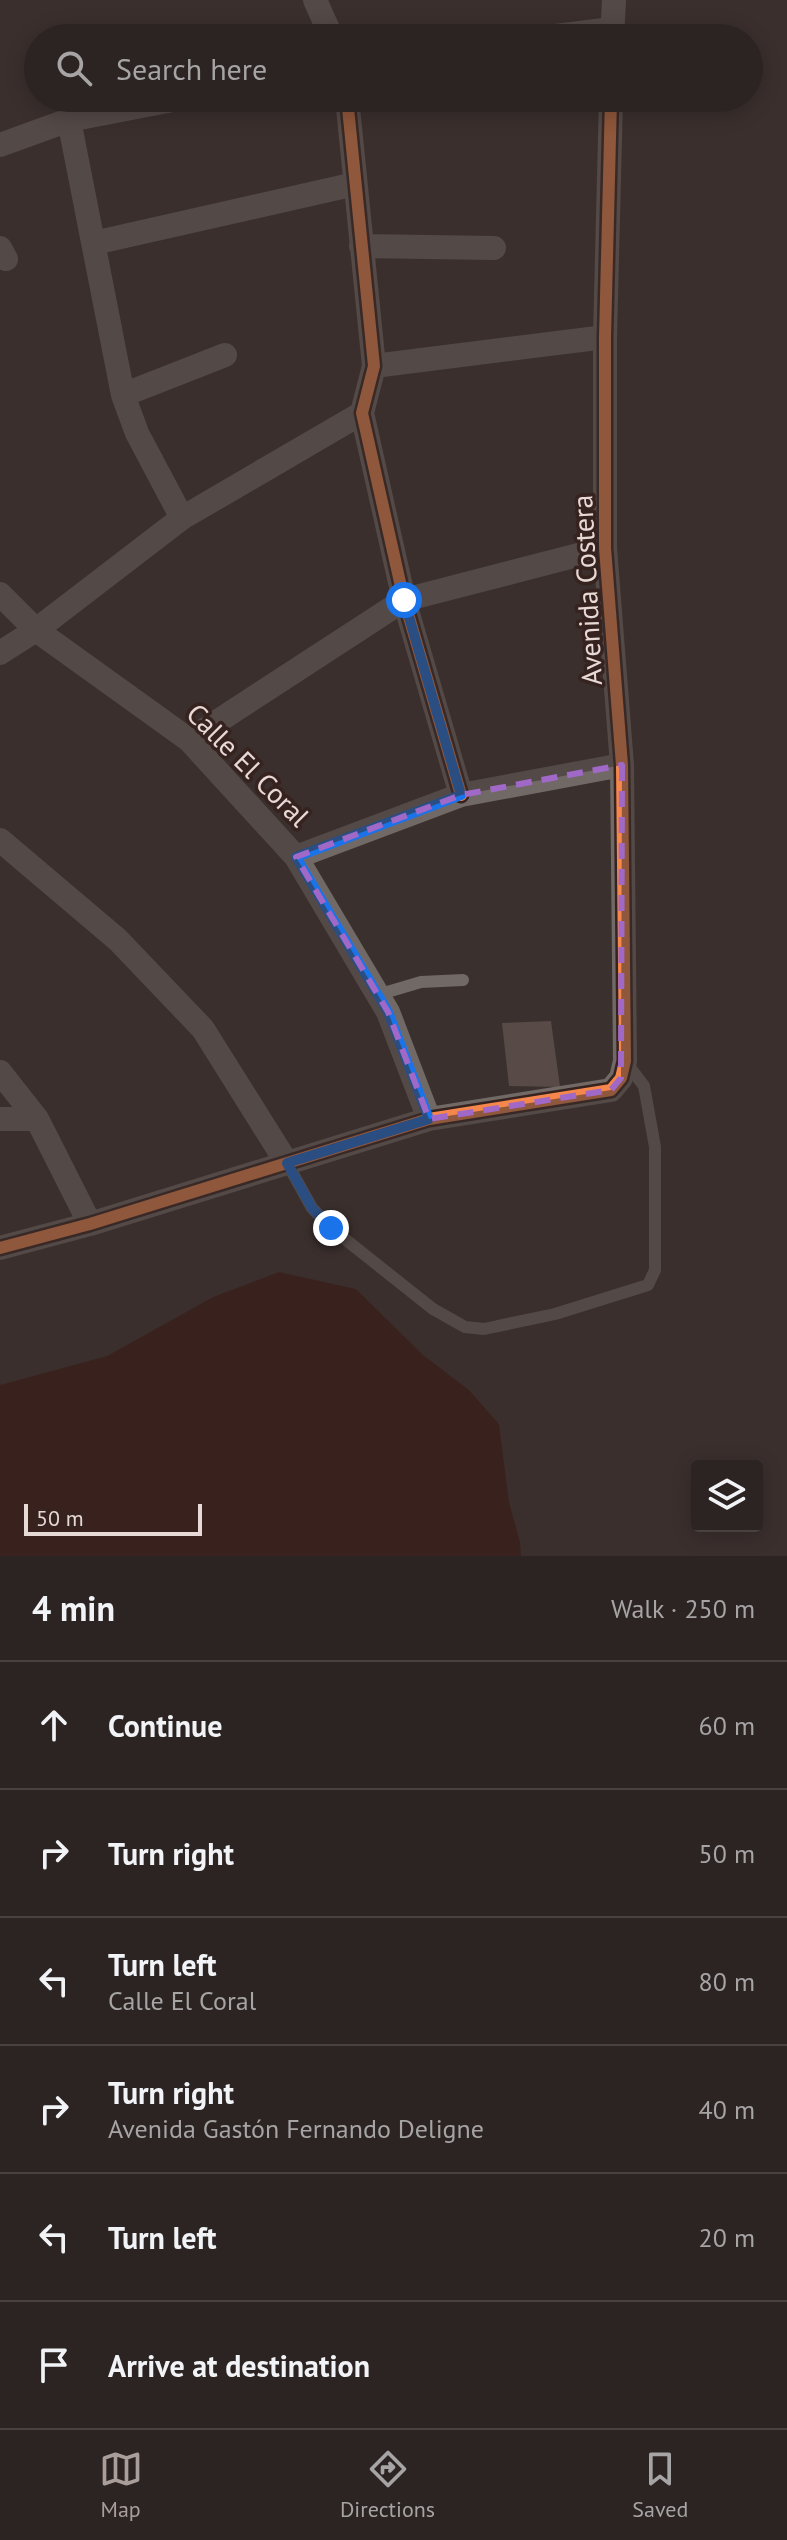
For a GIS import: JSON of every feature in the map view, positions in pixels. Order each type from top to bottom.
[{"type":"street","points":[[315,0],[326,24]]},
{"type":"street","points":[[613,24],[614,0]]},
{"type":"street","points":[[0,145],[69,120],[110,112]]},
{"type":"street","points":[[348,112],[374,366],[362,413],[404,600],[461,795]]},
{"type":"street","name":"Avenida Costera","points":[[611,112],[605,337],[605,548],[622,765],[623,1070]]},
{"type":"street","points":[[69,120],[123,395],[137,433],[182,518]]},
{"type":"street","points":[[94,243],[355,184]]},
{"type":"street","points":[[361,246],[494,248]]},
{"type":"street","points":[[374,366],[605,337]]},
{"type":"street","points":[[123,395],[225,355]]},
{"type":"street","points":[[0,653],[36,630],[182,518],[362,413]]},
{"type":"street","points":[[189,740],[404,600],[605,548]]},
{"type":"street","name":"Calle El Coral","points":[[0,594],[36,630],[189,740],[296,857],[388,1012],[429,1119]]},
{"type":"street","points":[[296,857],[461,795],[622,765]]},
{"type":"street","points":[[0,840],[118,940],[203,1029],[287,1163]]},
{"type":"street","points":[[0,1248],[90,1224],[429,1119],[611,1090],[623,1070]]},
{"type":"street","points":[[0,1072],[37,1119],[90,1224]]},
{"type":"street","points":[[0,1119],[37,1119]]},
{"type":"lane","points":[[377,995],[421,982],[463,980]]},
{"type":"lane","points":[[287,1163],[312,1208],[331,1228],[433,1309],[465,1327],[484,1329],[568,1310],[648,1285],[655,1270],[655,1147],[644,1086],[623,1070]]},
{"type":"highlighted area","points":[[622,765],[621,1078],[611,1090],[429,1119],[388,1012],[296,857],[461,795]]},
{"type":"shaded area","points":[[279,1272],[356,1289],[423,1355],[469,1390],[499,1424],[509,1502],[521,1556],[0,1556],[0,1385],[107,1356],[213,1297]]},
{"type":"building","points":[[551,1021],[560,1087],[509,1086],[502,1023]]},
{"type":"cycle path","points":[[348,112],[374,366],[362,413],[404,600],[461,795]]},
{"type":"cycle path","points":[[0,1248],[90,1224],[429,1119],[611,1090],[621,1078],[625,1061],[622,765],[605,548],[605,337],[611,112]]},
{"type":"route","points":[[331,1228],[312,1208],[287,1163],[429,1119],[388,1012],[296,857],[461,795],[404,600]]}]
